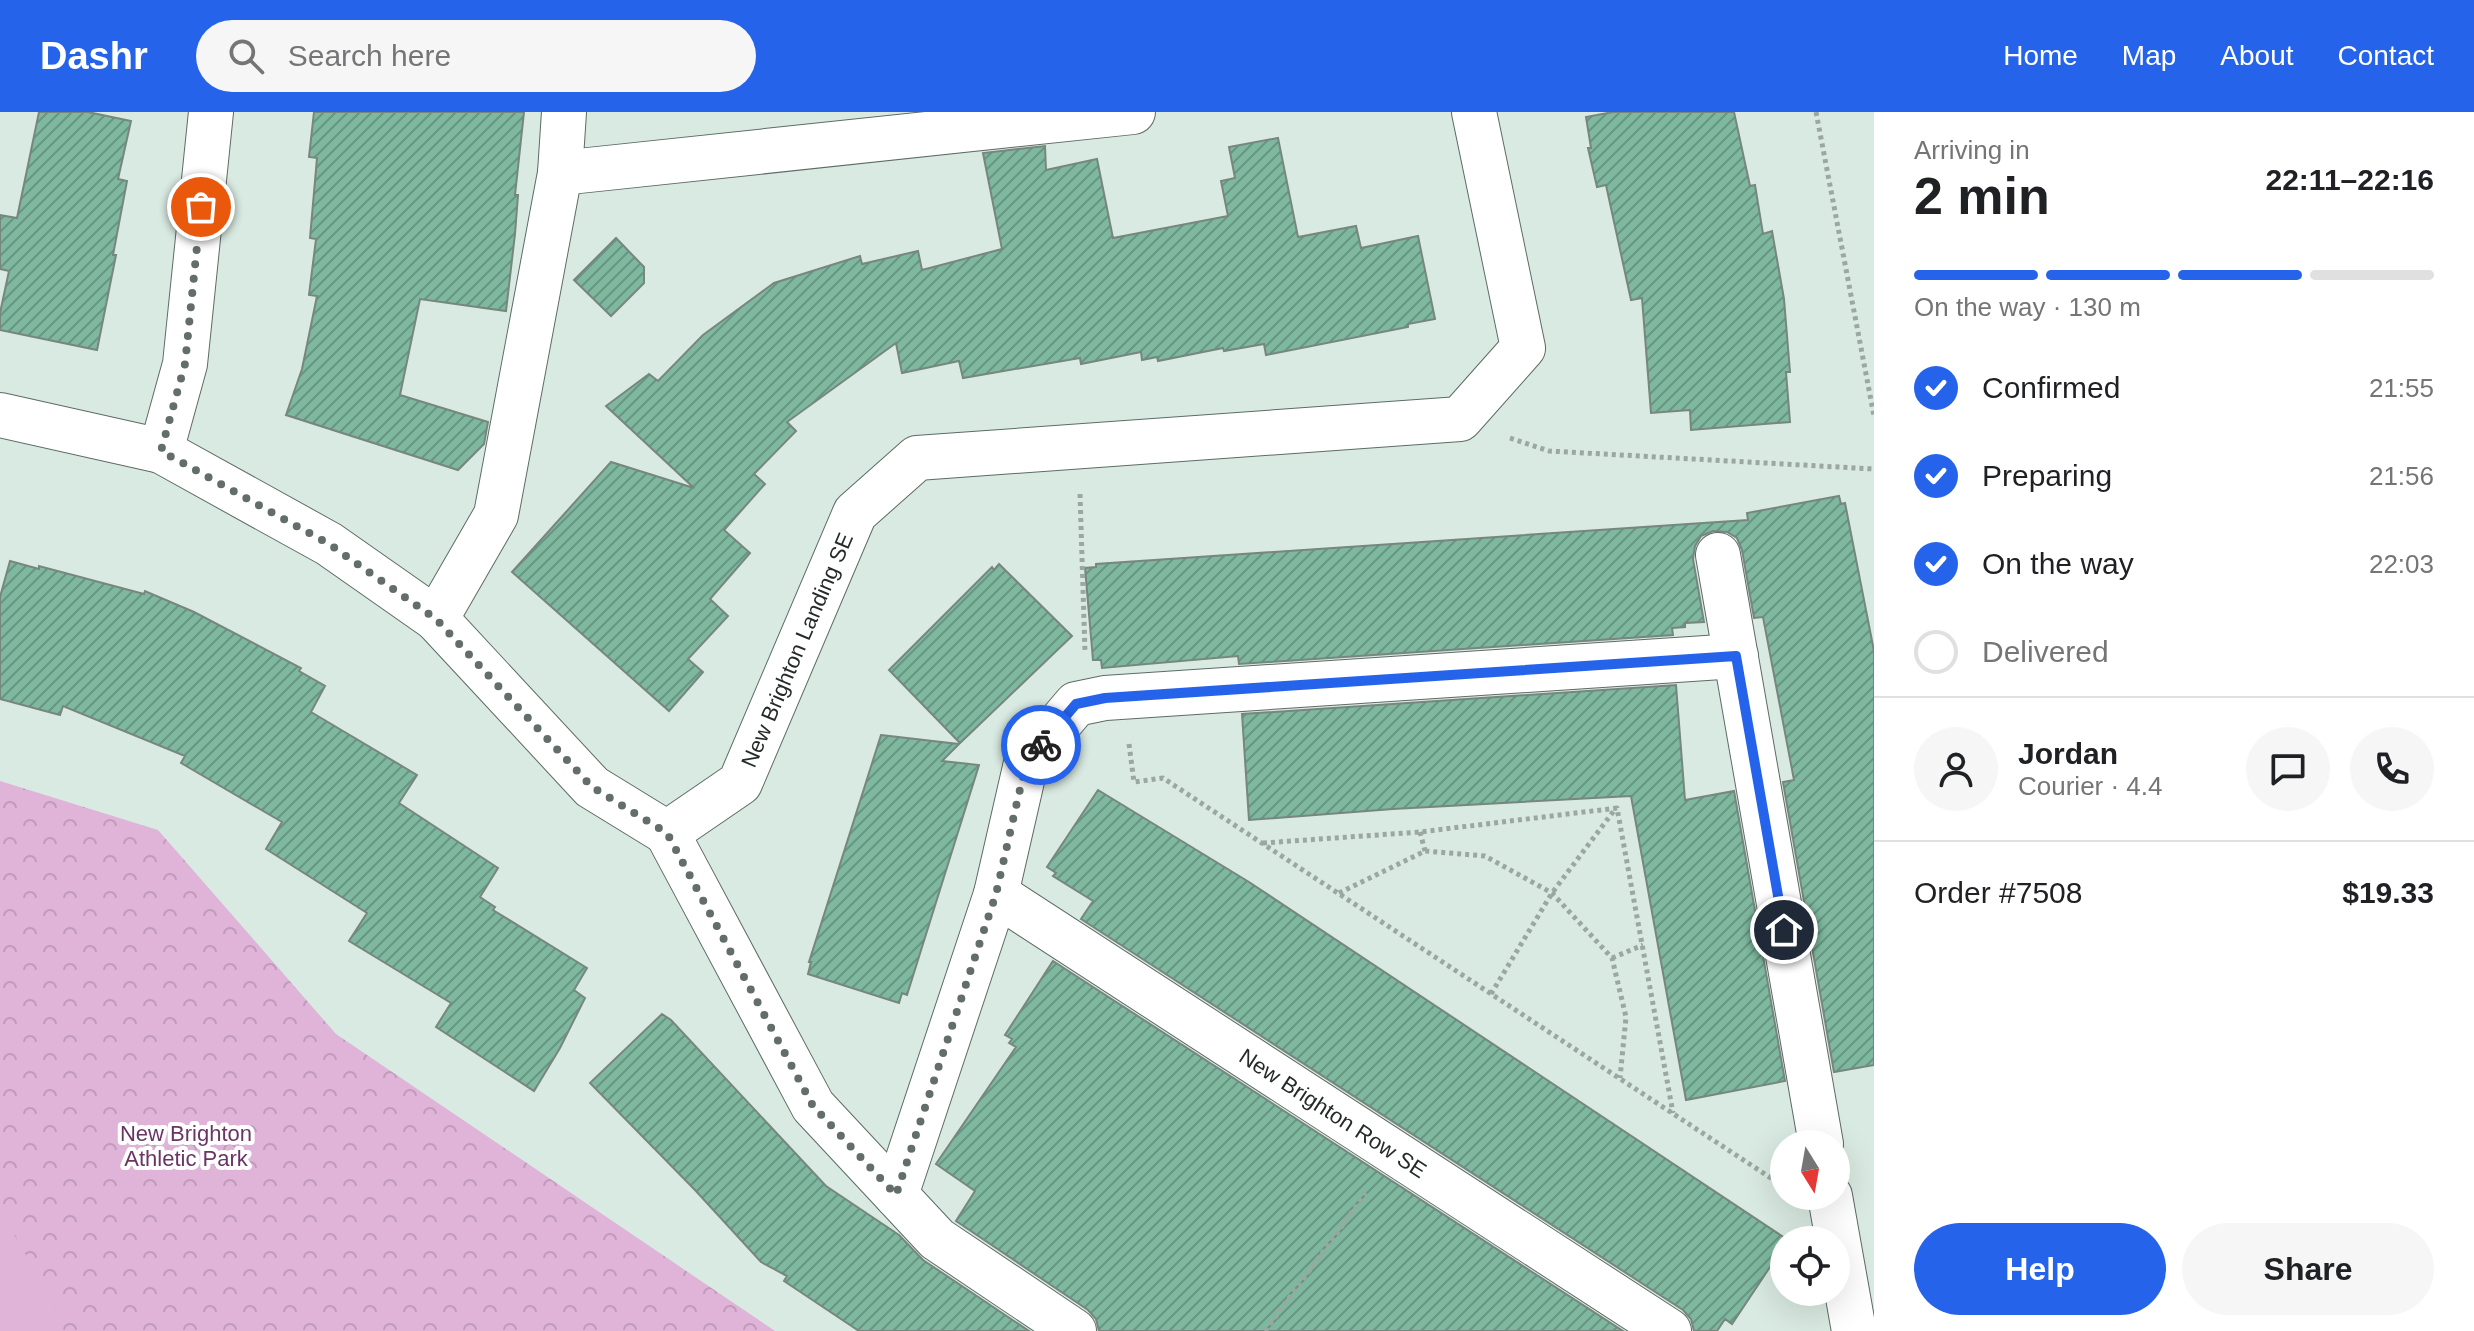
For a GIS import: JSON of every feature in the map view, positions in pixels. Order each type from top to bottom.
[{"type":"street","points":[[161,451],[185,364],[211,112]]},
{"type":"street","points":[[436,619],[496,515],[560,173],[564,112]]},
{"type":"street","points":[[560,173],[1133,112]]},
{"type":"street","points":[[1460,419],[1523,348],[1474,112]]},
{"type":"street","points":[[0,415],[161,451],[329,544],[436,619],[592,787],[667,833],[813,1106],[937,1239],[1074,1331]]},
{"type":"street","name":"New Brighton Landing SE","points":[[667,833],[740,783],[855,513],[917,458],[1460,419]]},
{"type":"street","points":[[1718,555],[1819,1130]]},
{"type":"street","points":[[896,1195],[996,894],[1026,763],[1076,704],[1105,698],[1736,656]]},
{"type":"street","name":"New Brighton Row SE","points":[[996,894],[1669,1331]]},
{"type":"street","points":[[1832,1210],[1854,1331]]},
{"type":"path","points":[[1816,112],[1874,416]]},
{"type":"path","points":[[1460,419],[1542,451],[1874,469]]},
{"type":"path","points":[[1078,446],[1086,672],[1126,727],[1134,782],[1163,778],[1770,1177]]},
{"type":"path","points":[[1262,843],[1420,832],[1617,808]]},
{"type":"path","points":[[1491,994],[1552,893],[1617,808]]},
{"type":"path","points":[[1617,808],[1674,1114]]},
{"type":"path","points":[[1420,832],[1425,851]]},
{"type":"path","points":[[1338,893],[1425,851],[1485,856],[1552,893],[1612,958],[1626,1017],[1620,1078]]},
{"type":"path","points":[[1612,958],[1643,945]]},
{"type":"path","points":[[1265,1331],[1394,1153]]},
{"type":"green space","name":"New Brighton Athletic Park","points":[[0,781],[158,830],[336,1034],[775,1331],[0,1331]]},
{"type":"green space","points":[[0,1221],[12,1231],[58,1312],[64,1331],[0,1331]]},
{"type":"building","points":[[39,112],[88,112],[131,121],[118,179],[127,181],[97,350],[0,330],[0,313],[9,271],[0,269],[0,215],[17,218]]},
{"type":"building","points":[[314,112],[524,112],[506,311],[420,299],[400,395],[488,422],[484,444],[458,470],[286,415],[302,369],[317,296],[309,295],[316,239],[310,238],[317,158],[309,157]]},
{"type":"building","points":[[1613,112],[1734,112],[1750,186],[1755,185],[1763,234],[1772,231],[1784,299],[1790,372],[1786,372],[1790,422],[1691,430],[1690,410],[1651,413],[1642,298],[1631,300],[1606,185],[1597,187],[1588,148],[1591,148],[1586,117]]},
{"type":"building","points":[[1278,138],[1298,237],[1356,226],[1361,248],[1418,236],[1435,319],[1266,355],[1264,344],[1224,351],[1223,348],[1158,361],[1157,357],[1142,360],[1141,352],[1081,364],[1080,358],[963,378],[959,361],[902,373],[896,343],[787,422],[796,431],[754,474],[765,484],[724,530],[750,553],[710,599],[728,616],[688,659],[703,672],[669,711],[512,572],[611,462],[694,488],[606,406],[649,374],[658,381],[703,335],[774,283],[860,256],[862,264],[918,251],[922,270],[1002,249],[983,153],[1045,146],[1046,170],[1097,159],[1113,238],[1228,216],[1221,181],[1235,178],[1229,147]]},
{"type":"building","points":[[616,238],[644,267],[644,283],[611,316],[574,280]]},
{"type":"building","points":[[1839,496],[1841,504],[1845,503],[1874,651],[1874,1065],[1834,1072],[1783,782],[1794,780],[1763,617],[1754,618],[1742,550],[1737,538],[1727,532],[1713,531],[1701,536],[1695,546],[1693,559],[1704,622],[1685,623],[1685,627],[1672,628],[1673,635],[1239,664],[1238,656],[1102,668],[1101,660],[1093,660],[1085,568],[1096,567],[1096,564],[1748,520],[1747,513]]},
{"type":"building","points":[[10,561],[144,594],[145,591],[194,612],[301,668],[299,671],[325,686],[311,712],[417,775],[399,803],[498,868],[480,897],[495,907],[493,910],[587,968],[574,990],[585,998],[534,1091],[436,1027],[451,1003],[349,941],[367,913],[266,849],[282,822],[181,763],[185,756],[63,706],[60,715],[0,699],[0,597]]},
{"type":"building","points":[[999,564],[1072,636],[960,743],[889,670],[992,567],[994,570]]},
{"type":"building","points":[[1676,685],[1685,800],[1734,791],[1785,1081],[1686,1100],[1631,796],[1249,820],[1242,714]]},
{"type":"building","points":[[881,735],[959,744],[942,761],[979,765],[907,995],[902,993],[899,1003],[808,974],[809,962]]},
{"type":"building","points":[[1098,790],[1249,882],[1770,1228],[1770,1267],[1732,1324],[1725,1319],[1717,1331],[1694,1331],[1691,1319],[1683,1310],[1081,919],[1093,901],[1053,876],[1056,873],[1047,867]]},
{"type":"building","points":[[1053,961],[1623,1331],[1099,1331],[1096,1319],[1088,1310],[956,1221],[975,1191],[936,1164],[1016,1047],[1009,1043],[1012,1039],[1005,1035]]},
{"type":"building","points":[[662,1014],[826,1186],[899,1235],[923,1260],[1029,1331],[859,1331],[784,1281],[787,1276],[761,1262],[590,1083]]},
{"type":"way so far","points":[[201,207],[185,364],[161,451],[329,544],[436,619],[592,787],[667,833],[813,1106],[896,1195],[996,894],[1026,763],[1041,745]]},
{"type":"route","points":[[1041,745],[1076,704],[1105,698],[1736,656],[1784,930]]}]
